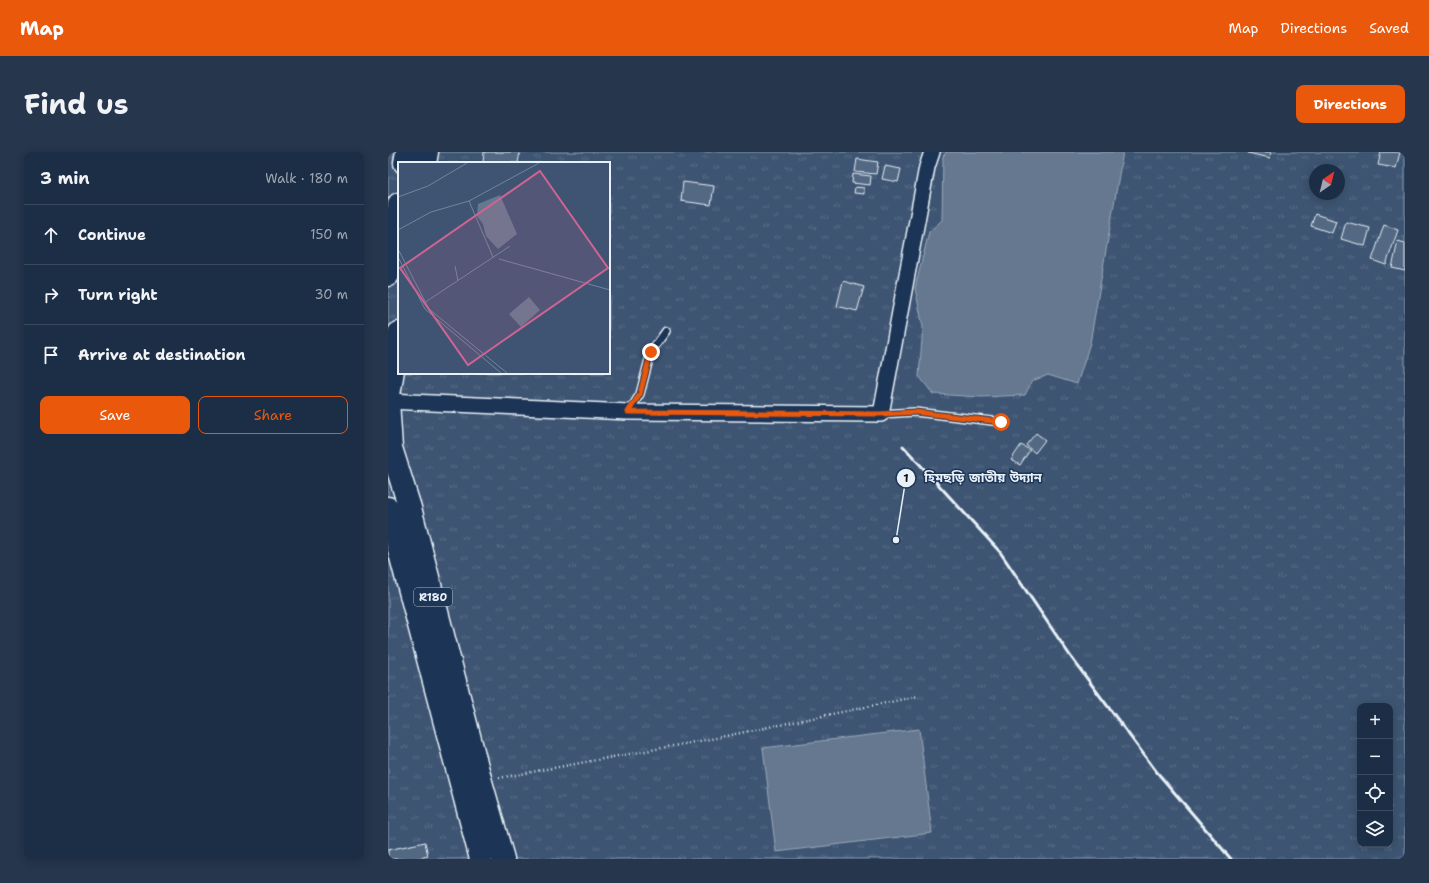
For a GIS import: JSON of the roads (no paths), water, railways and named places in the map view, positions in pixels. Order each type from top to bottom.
[{"type":"main road","points":[[405,162],[407,152]]},
{"type":"main road","points":[[426,162],[427,152]]},
{"type":"main road","points":[[388,275],[398,210]]},
{"type":"main road","name":"R180","points":[[398,339],[388,401],[391,448],[410,508],[481,782],[503,859]]},
{"type":"main road","name":"R180","points":[[388,508],[481,859]]},
{"type":"street","points":[[388,401],[628,412],[880,414],[927,167],[932,152]]},
{"type":"lane","points":[[628,412],[640,394],[651,352],[666,331]]},
{"type":"lane","points":[[880,414],[915,412],[1001,422]]},
{"type":"railway","points":[[903,446],[1000,552],[1071,657],[1156,771],[1231,859]]},
{"type":"place","name":"হিমছড়ি জাতীয় উদ্যান","points":[[896,540]]}]
